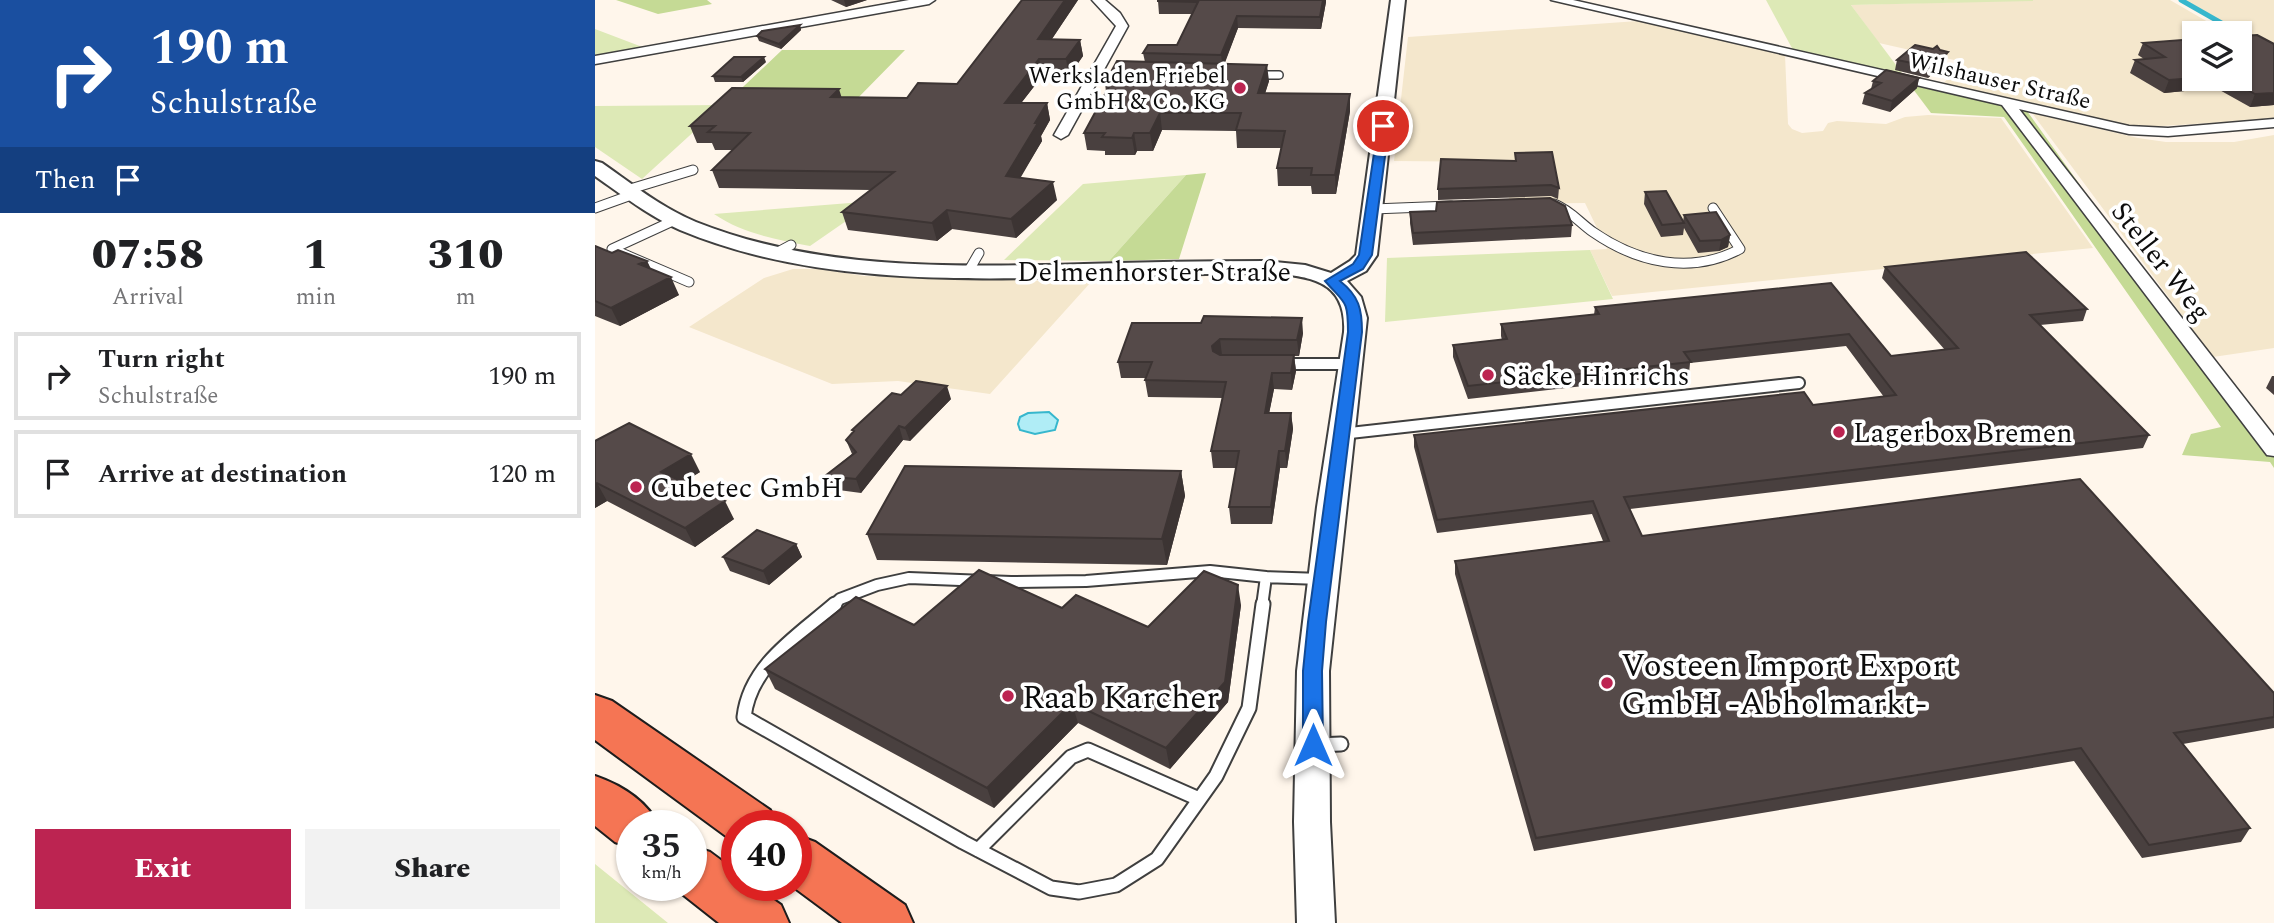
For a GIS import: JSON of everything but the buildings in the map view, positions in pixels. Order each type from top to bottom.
[{"type":"highway","points":[[595,714],[730,810]]},
{"type":"highway","points":[[812,870],[885,923]]},
{"type":"highway","points":[[707,881],[761,923]]},
{"type":"street","points":[[595,60],[927,0]]},
{"type":"street","points":[[1061,135],[1103,71],[1122,26],[1116,16],[1098,0]]},
{"type":"street","points":[[1332,281],[1358,266],[1366,255],[1398,0]]},
{"type":"street","name":"Wilshauser Straße","points":[[1557,0],[2008,104],[2139,131],[2274,123]]},
{"type":"street","name":"Steller Weg","points":[[2008,104],[2274,450]]},
{"type":"street","name":"Delmenhorster Straße","points":[[595,167],[675,219],[718,237],[784,249],[838,264],[968,272],[1265,267],[1305,270],[1332,281],[1348,295],[1355,310],[1355,332],[1322,579],[1313,671],[1327,745],[1312,822],[1316,923]]},
{"type":"lane","points":[[1245,75],[1279,75]]},
{"type":"lane","points":[[595,208],[693,170]]},
{"type":"lane","points":[[1543,203],[1560,206],[1592,231],[1639,257],[1663,263],[1689,264],[1712,263],[1740,249],[1713,208]]},
{"type":"lane","points":[[1373,209],[1459,206]]},
{"type":"lane","points":[[675,219],[612,249],[689,282]]},
{"type":"lane","points":[[968,272],[979,253]]},
{"type":"lane","points":[[1273,364],[1350,364]]},
{"type":"lane","points":[[1341,434],[1799,383]]},
{"type":"lane","points":[[1265,577],[1249,708],[1216,776],[1157,859],[1117,885],[1079,892],[1051,888],[978,850],[744,717],[746,700],[761,669],[840,599],[877,585],[909,578],[1011,582],[1086,581],[1210,571],[1322,579]]},
{"type":"lane","points":[[978,850],[1071,757],[1088,750],[1199,799]]},
{"type":"shaded area","points":[[2033,0],[2170,0],[2206,21],[2182,21],[2182,91],[2252,91],[2252,21],[2220,21],[2184,0],[2274,0],[2274,119],[2146,127],[2117,124],[1942,85],[1963,62],[1879,43],[1851,5]]},
{"type":"shaded area","points":[[1638,21],[1785,55],[1788,124],[1802,133],[1823,131],[1828,123],[1837,121],[1886,124],[1905,117],[1928,115],[2001,118],[2093,248],[1612,296],[1590,250],[1607,249],[1585,203],[1510,204],[1503,162],[1394,161],[1408,37]]},
{"type":"shaded area","points":[[2032,113],[2166,142],[2234,142],[2274,135],[2274,348],[2213,357]]},
{"type":"shaded area","points":[[793,269],[820,269],[864,276],[1091,282],[990,394],[898,381],[832,384],[689,327],[764,278]]},
{"type":"green space","points":[[616,0],[707,0],[712,4],[658,14]]},
{"type":"green space","points":[[1766,0],[2033,1],[1851,5],[1905,77],[1793,50]]},
{"type":"green space","points":[[595,29],[645,48],[595,57]]},
{"type":"green space","points":[[782,50],[905,50],[851,105],[725,104]]},
{"type":"green space","points":[[1910,85],[2027,111],[2260,436],[2274,443],[2274,468],[2270,462],[2182,455],[2191,434],[2221,427],[2004,117],[1931,113]]},
{"type":"green space","points":[[723,105],[642,179],[595,147],[595,106]]},
{"type":"green space","points":[[1206,173],[1179,259],[1109,261],[1186,175]]},
{"type":"green space","points":[[1186,175],[1109,261],[1004,260],[1083,184]]},
{"type":"green space","points":[[875,201],[810,246],[748,231],[714,214]]},
{"type":"green space","points":[[1590,250],[1613,299],[1385,322],[1387,258]]},
{"type":"green space","points":[[595,864],[616,881],[616,901],[641,901],[668,923],[595,923]]},
{"type":"water","points":[[1049,412],[1058,420],[1055,430],[1035,434],[1020,430],[1020,417],[1028,413]]},
{"type":"waterway","points":[[2181,0],[2253,41]]},
{"type":"place","name":"Werksladen Friebel GmbH & Co. KG","points":[[1240,88]]},
{"type":"place","name":"Säcke Hinrichs","points":[[1488,375]]},
{"type":"place","name":"Lagerbox Bremen","points":[[1839,432]]},
{"type":"place","name":"Cubetec GmbH","points":[[636,487]]},
{"type":"place","name":"Vosteen Import Export GmbH -Abholmarkt-","points":[[1607,683]]},
{"type":"place","name":"Raab Karcher","points":[[1008,696]]},
{"type":"route","points":[[1313,745],[1313,671],[1317,622],[1355,332],[1355,310],[1348,295],[1332,281],[1358,266],[1366,255],[1383,126]]}]
